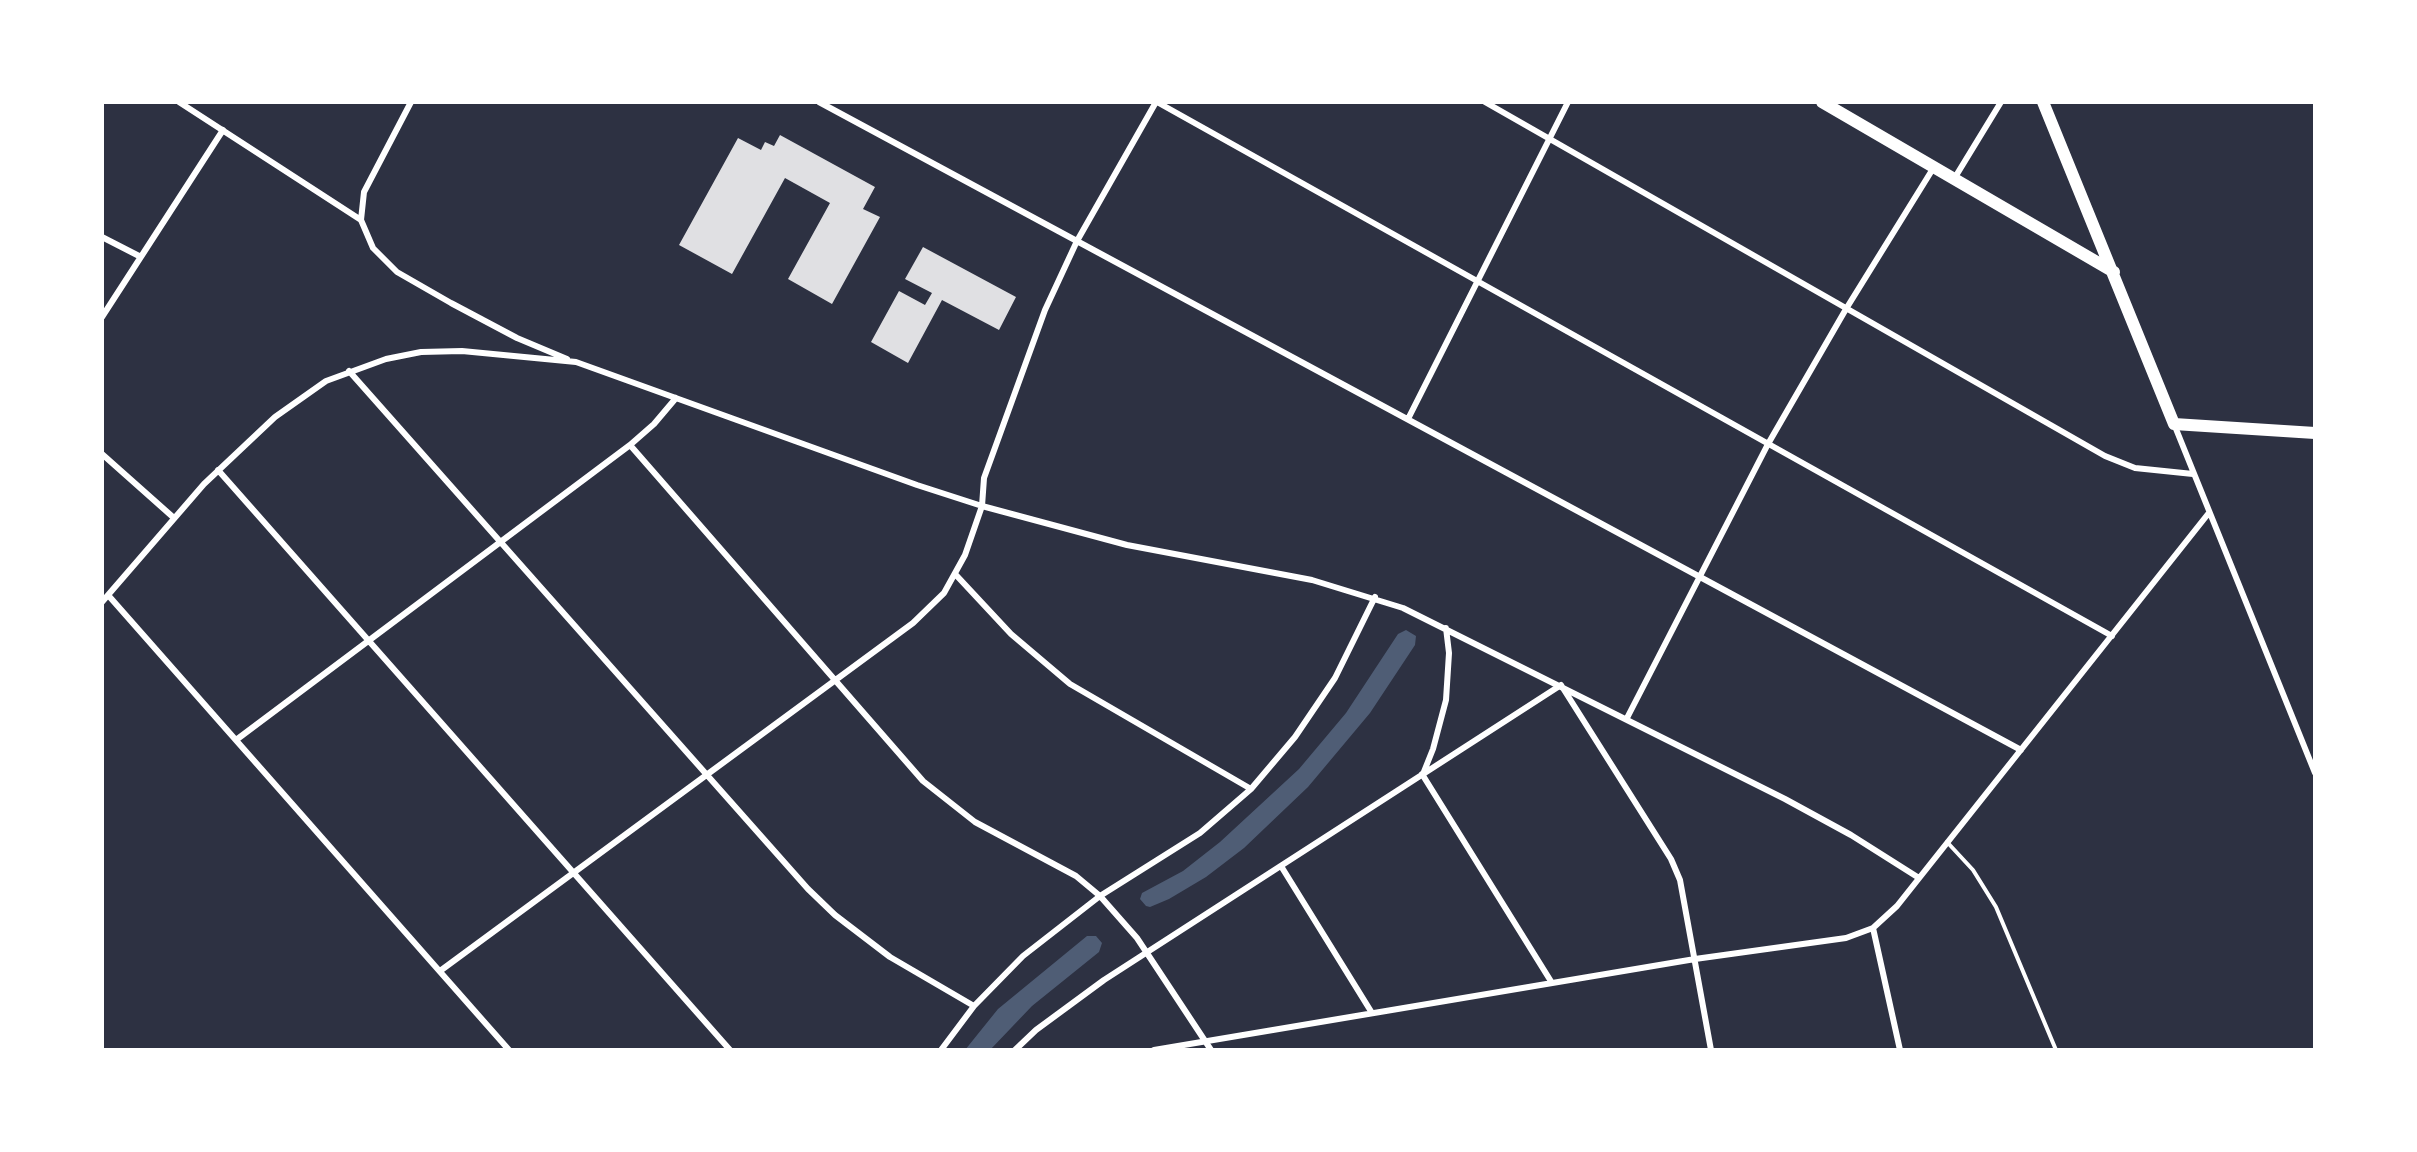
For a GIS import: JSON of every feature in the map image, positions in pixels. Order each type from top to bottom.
[{"type":"main road","points":[[1822,102],[2114,272]]},
{"type":"main road","points":[[2043,102],[2174,424],[2315,433]]},
{"type":"street","points":[[179,102],[361,220]]},
{"type":"street","points":[[411,102],[366,185],[361,206],[361,220],[373,248],[398,272],[485,321],[576,362],[917,486],[1097,538],[1312,580],[1375,597],[1446,628],[1821,817],[1919,878]]},
{"type":"street","points":[[819,102],[2021,750]]},
{"type":"street","points":[[440,971],[929,610],[956,575],[982,506],[984,478],[1045,310],[1077,241],[1156,102],[2112,636]]},
{"type":"street","points":[[1485,102],[2105,456],[2135,468],[2193,474]]},
{"type":"street","points":[[1408,420],[1568,102]]},
{"type":"street","points":[[1954,179],[2001,102]]},
{"type":"street","points":[[102,316],[223,130]]},
{"type":"street","points":[[1627,718],[1768,444],[1846,309],[1934,167]]},
{"type":"street","points":[[102,237],[141,257]]},
{"type":"street","points":[[102,602],[218,470],[300,397],[349,371],[386,359],[421,352],[472,351],[576,362]]},
{"type":"street","points":[[349,371],[780,861],[835,915],[890,957],[974,1006]]},
{"type":"street","points":[[236,740],[630,445],[654,424],[676,398]]},
{"type":"street","points":[[2174,424],[2208,514],[2315,773]]},
{"type":"street","points":[[630,445],[901,758],[949,803],[1003,838],[1077,876],[1100,896],[1147,952],[1211,1050]]},
{"type":"street","points":[[102,454],[174,518]]},
{"type":"street","points":[[218,470],[730,1050]]},
{"type":"street","points":[[1154,1050],[1695,959],[1846,938],[1873,928],[1897,906],[2208,514]]},
{"type":"street","points":[[956,575],[1011,634],[1070,684],[1251,789]]},
{"type":"street","points":[[108,595],[509,1050]]},
{"type":"street","points":[[942,1050],[974,1006],[1023,956],[1100,896],[1200,833],[1251,789],[1296,737],[1322,698],[1351,649],[1375,597]]},
{"type":"street","points":[[1422,774],[1436,741],[1446,700],[1449,661],[1446,628]]},
{"type":"street","points":[[1015,1050],[1060,1012],[1147,952],[1561,685]]},
{"type":"street","points":[[1561,685],[1671,859],[1686,902],[1711,1050]]},
{"type":"street","points":[[1422,774],[1552,983]]},
{"type":"street","points":[[1281,866],[1372,1013]]},
{"type":"street","points":[[1873,928],[1900,1050]]},
{"type":"lane","points":[[1947,842],[1973,870],[1996,907],[2056,1050]]},
{"type":"water","points":[[1406,630],[1416,636],[1415,645],[1370,713],[1308,787],[1244,848],[1206,877],[1169,899],[1150,907],[1146,906],[1140,899],[1142,893],[1183,871],[1220,842],[1299,769],[1346,713],[1398,634]]},
{"type":"water","points":[[1087,936],[1096,936],[1102,943],[1099,952],[1032,1006],[990,1050],[965,1050],[998,1009]]},
{"type":"building","points":[[780,135],[875,187],[863,209],[880,217],[832,304],[788,279],[830,203],[785,178],[732,274],[679,245],[738,138],[761,150],[765,142],[774,146]]},
{"type":"building","points":[[923,247],[1016,297],[999,330],[942,300],[908,363],[871,342],[899,291],[925,305],[932,293],[905,279]]}]
